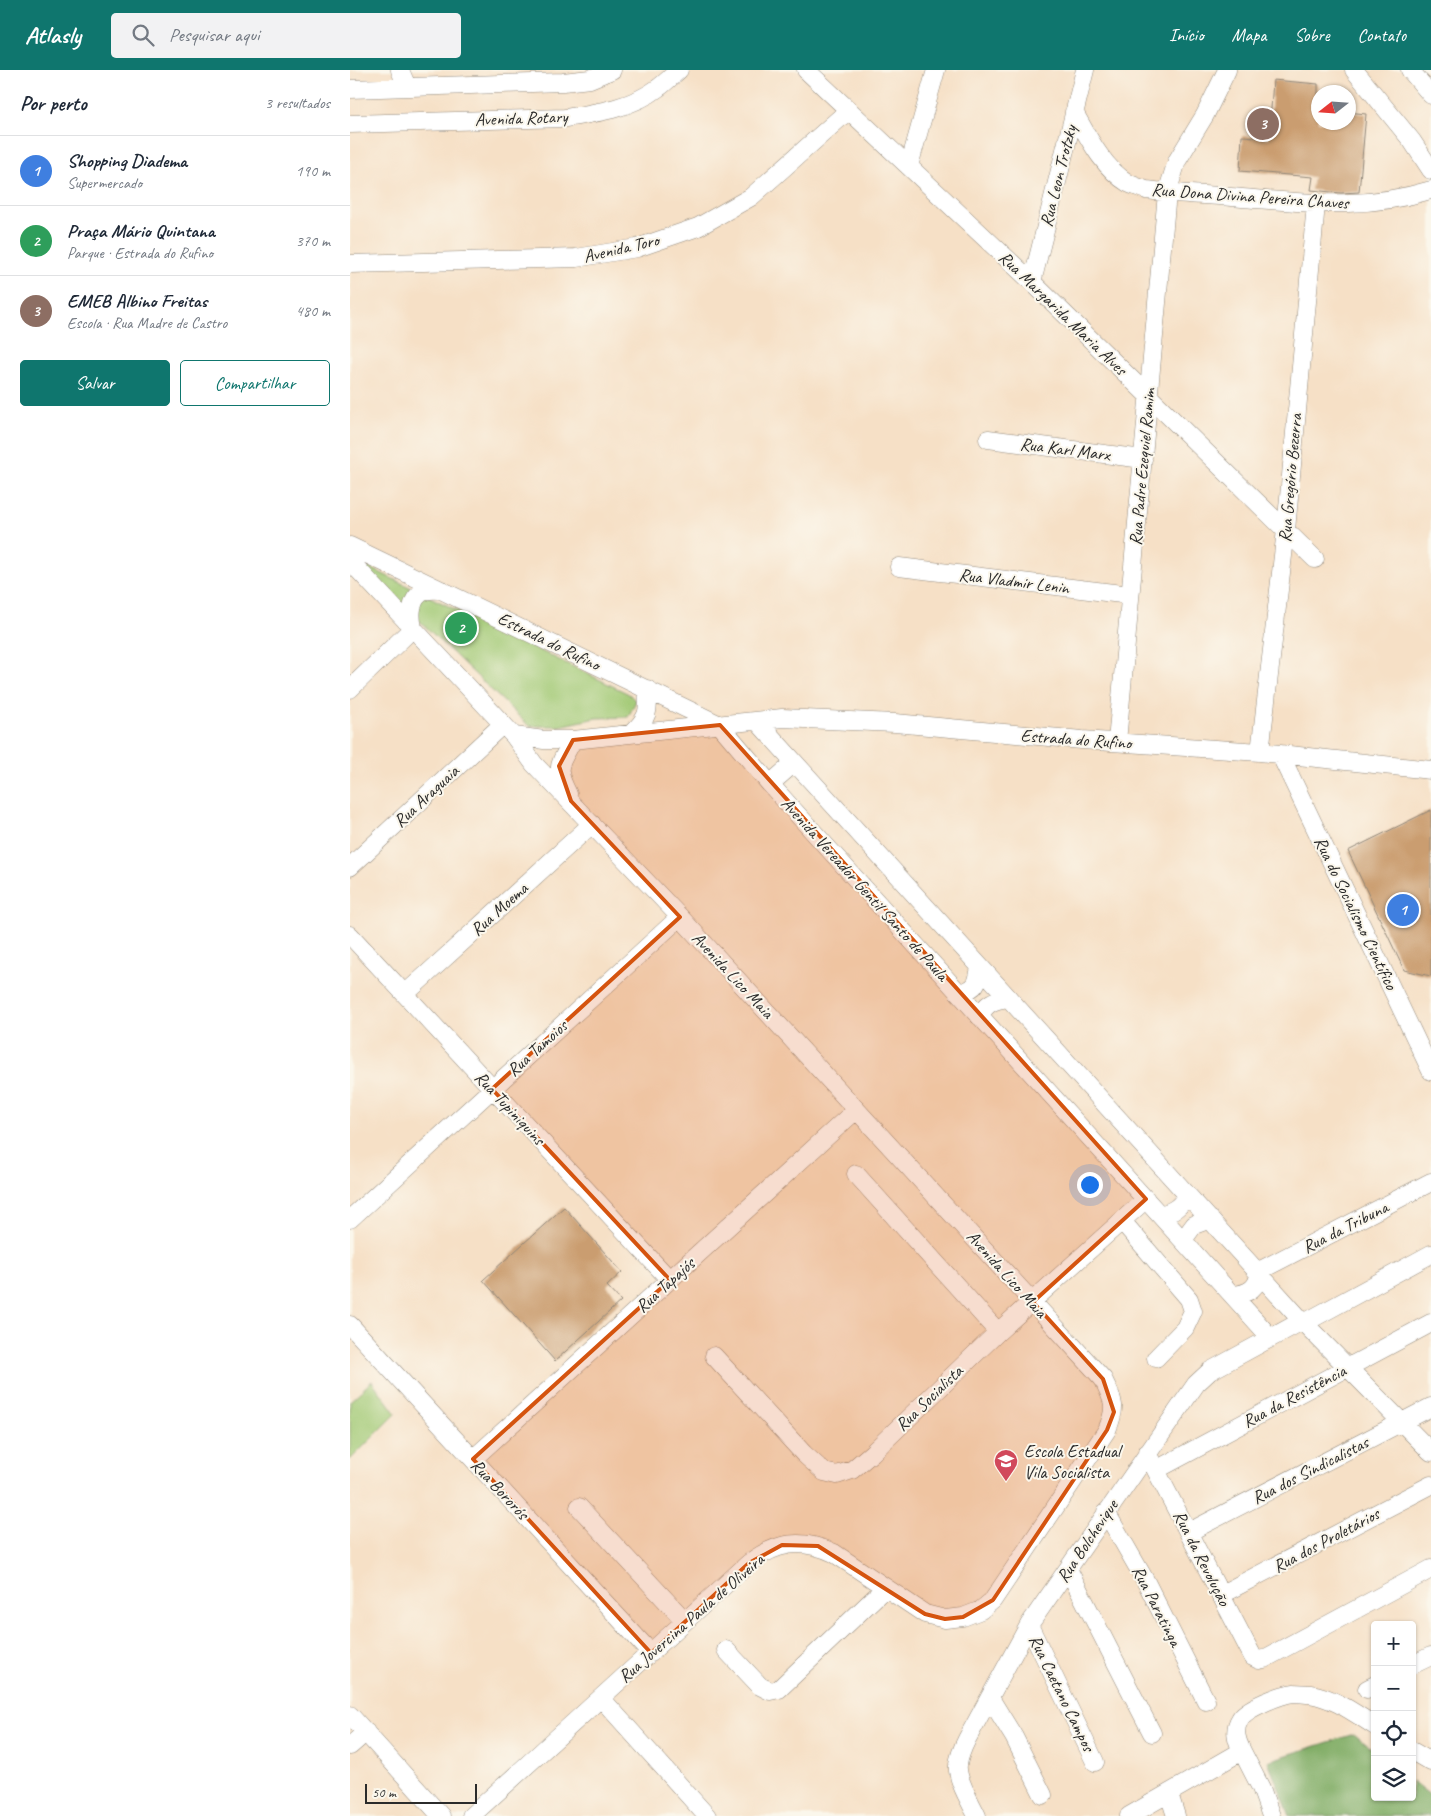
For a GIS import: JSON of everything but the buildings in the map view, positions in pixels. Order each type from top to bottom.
[{"type":"street","points":[[400,70],[407,87]]},
{"type":"street","name":"Avenida Rotary","points":[[350,89],[563,82],[590,79],[612,70]]},
{"type":"street","name":"Avenida Rotary","points":[[350,124],[565,118],[599,113],[633,102],[657,89],[679,70]]},
{"type":"street","name":"Rua Margarida Maria Alves","points":[[806,70],[1032,282],[1315,560]]},
{"type":"street","points":[[909,166],[936,70]]},
{"type":"street","name":"Rua Leon Trotzky","points":[[1032,282],[1085,70]]},
{"type":"street","name":"Rua Padre Ezequiel Ramim","points":[[1116,742],[1167,193],[1177,161],[1205,115],[1227,70]]},
{"type":"street","points":[[1354,70],[1412,141],[1431,170]]},
{"type":"street","points":[[1410,70],[1431,94]]},
{"type":"street","name":"Avenida Toro","points":[[350,264],[576,258],[637,248],[698,226],[751,197],[849,110]]},
{"type":"street","name":"Rua Dona Divina Pereira Chaves","points":[[1074,112],[1095,148],[1113,171],[1129,184],[1146,190],[1316,204],[1351,205],[1370,203],[1431,190]]},
{"type":"street","name":"Rua Gregório Bezerra","points":[[1260,752],[1286,530],[1316,204]]},
{"type":"street","name":"Rua Karl Marx","points":[[988,439],[1143,459]]},
{"type":"street","name":"Estrada do Rufino","points":[[350,546],[647,688],[720,725]]},
{"type":"street","name":"Avenida Lico Maia","points":[[350,561],[508,730],[534,764],[680,917],[1033,1302],[1103,1379],[1111,1395]]},
{"type":"street","name":"Rua Vladmir Lenin","points":[[899,567],[1130,595]]},
{"type":"street","points":[[350,689],[413,628],[410,617],[417,597],[425,591],[442,590]]},
{"type":"street","points":[[631,734],[643,723],[649,708],[647,688]]},
{"type":"street","name":"Estrada do Rufino","points":[[508,730],[544,740],[573,740],[782,718],[895,723],[1082,740],[1260,752],[1431,770]]},
{"type":"street","name":"Avenida Vereador Gentil Santo de Paula","points":[[757,721],[1303,1322],[1431,1452]]},
{"type":"street","name":"Avenida Vereador Gentil Santo de Paula","points":[[720,725],[770,784],[1272,1338]]},
{"type":"street","name":"Rua Araguaia","points":[[350,867],[508,730]]},
{"type":"street","points":[[571,801],[560,779],[559,766],[573,740]]},
{"type":"street","name":"Rua do Socialismo Científico","points":[[1280,754],[1431,1071]]},
{"type":"street","name":"Avenida Vereador Gentil Santo de Paula","points":[[770,784],[794,763]]},
{"type":"street","name":"Rua Moema","points":[[405,994],[592,824]]},
{"type":"street","name":"Rua Tamoios","points":[[350,1219],[680,917]]},
{"type":"street","name":"Rua Tupiniquins","points":[[350,935],[670,1280]]},
{"type":"street","name":"Avenida Vereador Gentil Santo de Paula","points":[[960,994],[971,990],[977,984],[980,967]]},
{"type":"street","points":[[979,1016],[985,1006],[992,1000],[1008,998]]},
{"type":"street","name":"Rua Tapajós","points":[[473,1459],[856,1110]]},
{"type":"street","points":[[856,1174],[998,1332]]},
{"type":"street","name":"Rua da Tribuna","points":[[1259,1272],[1431,1182]]},
{"type":"street","points":[[1160,1215],[1178,1208],[1183,1203],[1187,1194]]},
{"type":"street","name":"Rua Socialista","points":[[714,1356],[804,1454],[824,1472],[837,1475],[852,1470],[998,1332],[1146,1199]]},
{"type":"street","points":[[1183,1240],[1194,1225],[1210,1219]]},
{"type":"street","points":[[1122,1221],[1188,1299],[1193,1311],[1185,1328],[1156,1358]]},
{"type":"street","name":"Rua Bolchevique","points":[[977,1816],[957,1766],[967,1738],[1029,1625],[1196,1384],[1210,1371],[1431,1254]]},
{"type":"street","points":[[1232,1295],[1242,1294],[1251,1290],[1259,1279],[1259,1272]]},
{"type":"street","name":"Rua da Resistência","points":[[1156,1470],[1431,1323]]},
{"type":"street","name":"Rua Bororós","points":[[350,1325],[651,1653]]},
{"type":"street","name":"Rua Jovercina Paula de Oliveira","points":[[471,1816],[749,1563],[764,1552],[782,1546],[799,1544],[818,1546],[834,1553],[925,1614],[945,1619],[963,1617],[981,1610],[993,1600],[1106,1430],[1114,1412],[1111,1395]]},
{"type":"street","name":"Rua dos Sindicalistas","points":[[1189,1532],[1431,1407]]},
{"type":"street","name":"Rua da Revolução","points":[[1147,1453],[1253,1657],[1259,1660],[1431,1569]]},
{"type":"street","name":"Rua dos Proletários","points":[[1220,1595],[1431,1485]]},
{"type":"street","points":[[579,1507],[685,1621]]},
{"type":"street","name":"Rua Paratinga","points":[[1106,1512],[1145,1580],[1206,1701]]},
{"type":"street","points":[[1068,1569],[1152,1733]]},
{"type":"street","points":[[726,1650],[760,1686],[770,1691],[779,1689],[885,1588]]},
{"type":"street","name":"Rua Caetano Campos","points":[[1029,1625],[1095,1762]]},
{"type":"street","points":[[1271,1816],[1261,1788],[1236,1741],[1236,1730],[1240,1718],[1278,1696],[1294,1693],[1311,1695],[1342,1705],[1371,1723]]},
{"type":"street","points":[[601,1698],[706,1816]]},
{"type":"street","points":[[990,1698],[1014,1737],[1043,1795]]},
{"type":"street","points":[[350,1715],[441,1816]]},
{"type":"street","points":[[350,1746],[366,1732]]},
{"type":"street","points":[[1129,1816],[1242,1751]]},
{"type":"street","points":[[1416,1753],[1431,1762]]},
{"type":"street","points":[[1169,1794],[1176,1816]]},
{"type":"highlighted area","points":[[720,725],[1146,1199],[1033,1302],[1103,1379],[1114,1412],[1107,1430],[993,1600],[963,1617],[945,1619],[925,1614],[818,1546],[782,1545],[749,1563],[651,1653],[473,1459],[670,1280],[492,1089],[680,917],[571,801],[559,766],[573,740]]},
{"type":"green space","points":[[358,562],[629,694],[636,701],[628,717],[596,718],[560,726],[529,726]]},
{"type":"green space","points":[[372,1381],[396,1414],[350,1460],[350,1401]]},
{"type":"green space","points":[[1354,1734],[1371,1748],[1371,1801],[1416,1801],[1416,1784],[1431,1796],[1431,1816],[1290,1816],[1268,1761]]},
{"type":"place","name":"EMEB Albino Freitas","points":[[1263,124]]},
{"type":"place","name":"Praça Mário Quintana","points":[[461,628]]},
{"type":"place","name":"Shopping Diadema","points":[[1403,910]]},
{"type":"place","name":"Escola Estadual Vila Socialista","points":[[1006,1482]]}]
